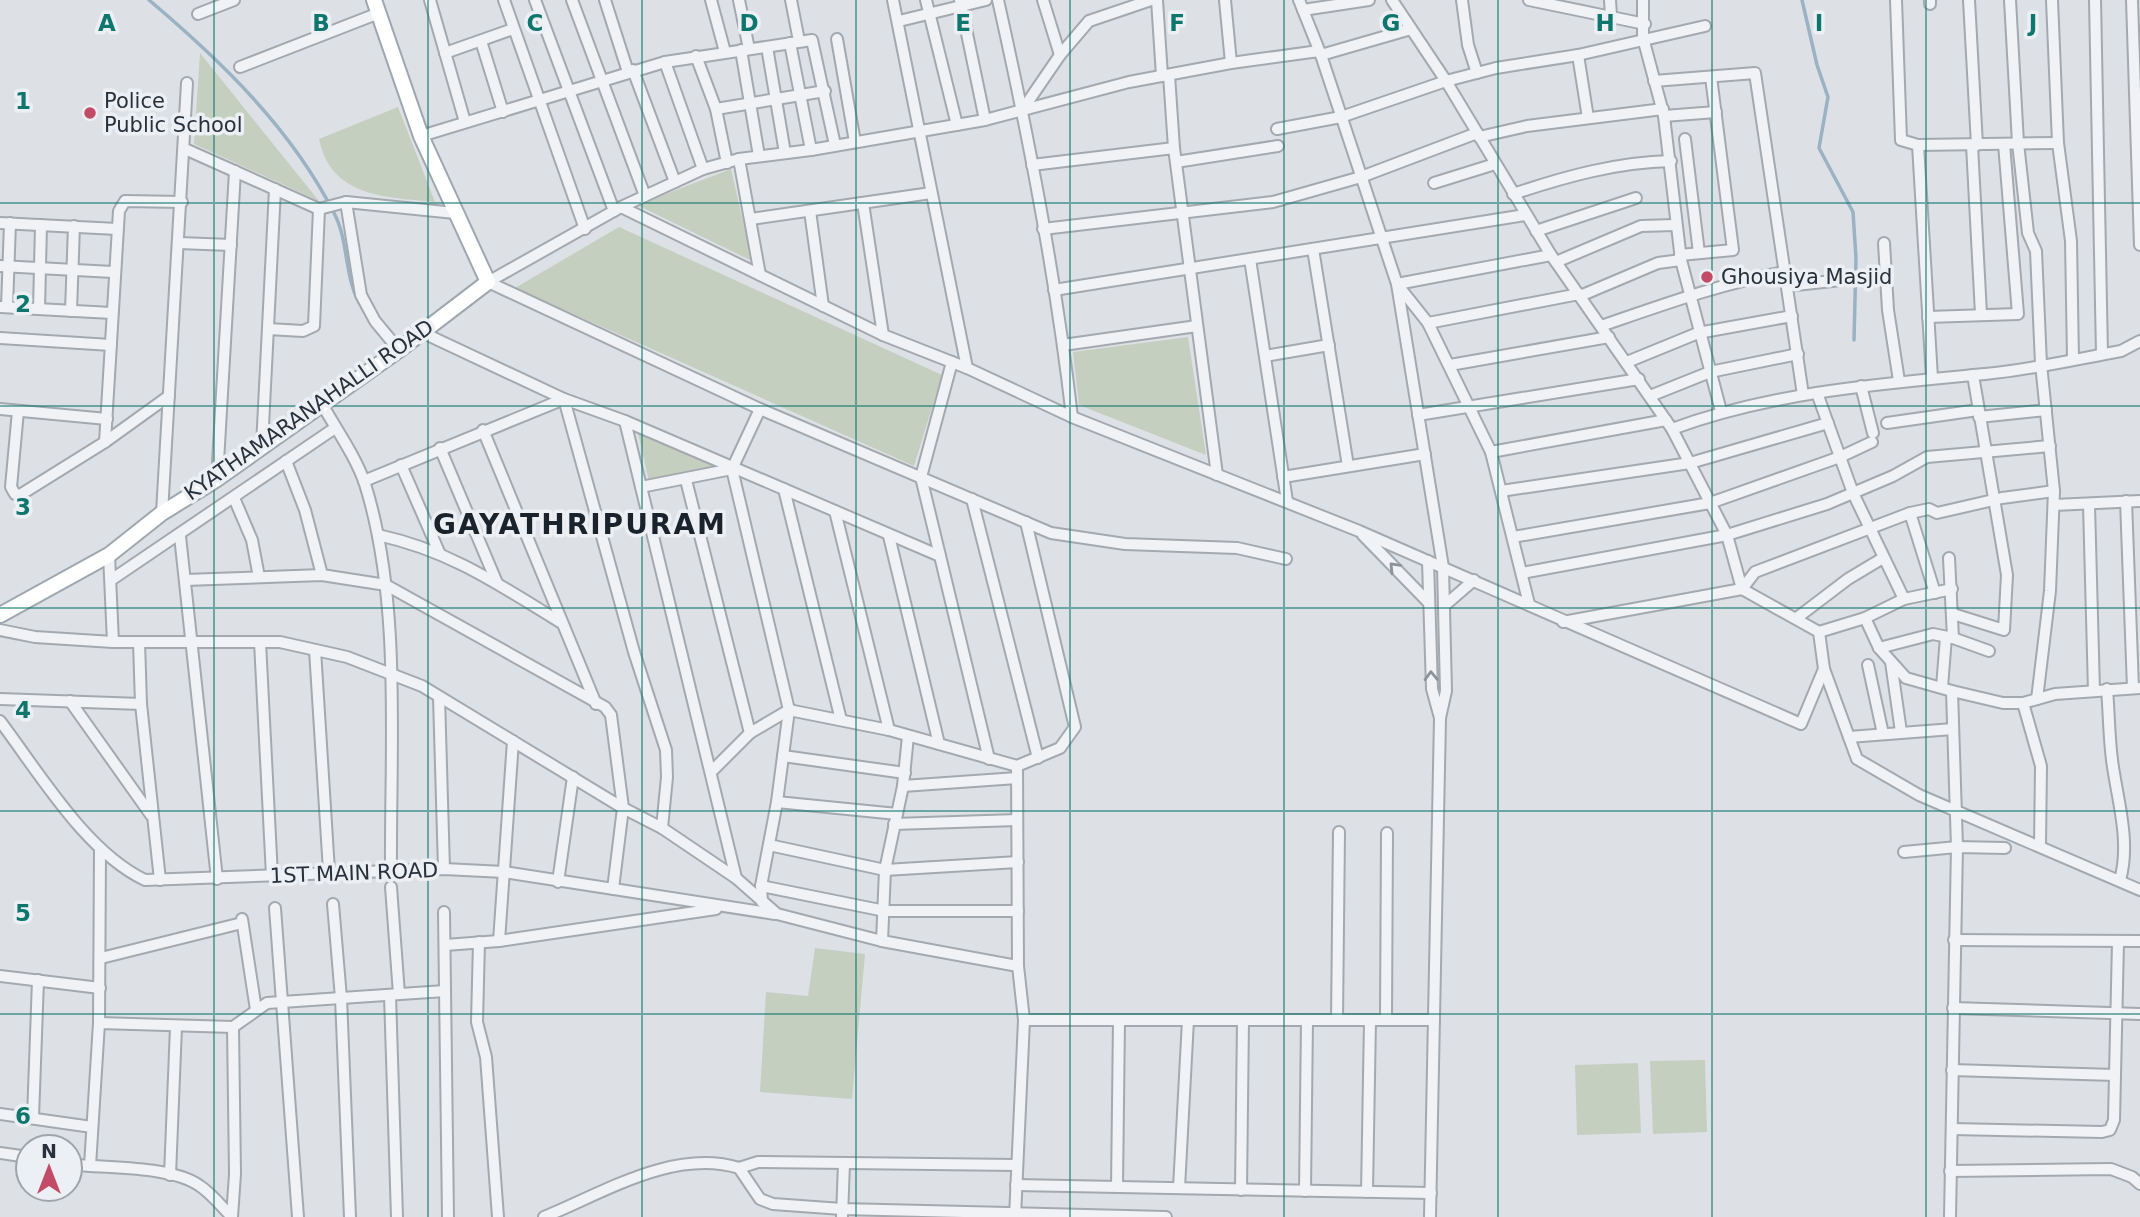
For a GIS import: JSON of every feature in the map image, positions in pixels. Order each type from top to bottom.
[{"type":"main road","points":[[377,6],[421,136],[488,282]]},
{"type":"main road","name":"KYATHAMARANAHALLI ROAD","points":[[0,615],[109,555],[162,513],[216,479],[399,350],[419,331],[488,282]]},
{"type":"street","points":[[198,14],[234,0]]},
{"type":"street","points":[[430,0],[465,122]]},
{"type":"street","points":[[503,0],[585,229]]},
{"type":"street","points":[[535,0],[618,209],[883,335],[967,368],[1072,417],[1359,531],[1801,724],[1824,670]]},
{"type":"street","points":[[572,0],[645,196]]},
{"type":"street","points":[[605,0],[630,71],[675,182]]},
{"type":"street","points":[[711,0],[724,52]]},
{"type":"street","points":[[739,0],[750,104],[759,156]]},
{"type":"street","points":[[791,0],[811,150]]},
{"type":"street","points":[[893,0],[900,21],[931,193],[967,368]]},
{"type":"street","points":[[926,0],[957,125]]},
{"type":"street","points":[[900,21],[986,0]]},
{"type":"street","points":[[998,0],[1023,109],[1063,345],[1072,417]]},
{"type":"street","points":[[1043,0],[1060,55]]},
{"type":"street","points":[[1023,109],[1060,55],[1089,21],[1151,0]]},
{"type":"street","points":[[1157,0],[1217,475]]},
{"type":"street","points":[[1225,0],[1231,63]]},
{"type":"street","points":[[1369,0],[1301,5],[1320,53],[1397,284],[1443,567],[1446,691],[1440,718],[1430,1217]]},
{"type":"street","points":[[1392,0],[1446,81],[1535,231],[1669,425],[1727,535],[1742,589]]},
{"type":"street","points":[[1462,0],[1468,45],[1478,73]]},
{"type":"street","points":[[1530,0],[1572,4],[1645,24]]},
{"type":"street","points":[[1610,0],[1611,16]]},
{"type":"street","points":[[1643,0],[1643,38],[1664,113],[1680,258],[1721,411]]},
{"type":"street","points":[[1896,0],[1901,140],[1918,145],[2058,143]]},
{"type":"street","points":[[1969,0],[1981,314]]},
{"type":"street","points":[[2011,0],[2018,143],[2028,233],[2036,251],[2041,364],[2054,491],[2050,591],[2037,699]]},
{"type":"street","points":[[2052,0],[2058,143],[2071,241],[2073,359]]},
{"type":"street","points":[[2095,0],[2102,354]]},
{"type":"street","points":[[2132,0],[2140,246]]},
{"type":"street","points":[[961,4],[985,120]]},
{"type":"street","points":[[240,67],[377,6]]},
{"type":"street","points":[[1277,129],[1341,117],[1446,81],[1478,73],[1578,55],[1643,38],[1705,26]]},
{"type":"street","points":[[445,53],[513,29]]},
{"type":"street","name":"KYATHAMARANAHALLI ROAD","points":[[488,282],[618,209],[703,169],[739,159],[811,150],[985,120],[1166,76],[1231,63],[1320,53],[1411,29]]},
{"type":"street","points":[[837,39],[855,142]]},
{"type":"street","points":[[481,41],[503,112]]},
{"type":"street","points":[[421,136],[665,62],[815,41],[835,145]]},
{"type":"street","points":[[767,47],[785,153]]},
{"type":"street","points":[[1578,55],[1588,118]]},
{"type":"street","points":[[696,56],[716,110],[727,163]]},
{"type":"street","points":[[665,62],[703,169]]},
{"type":"street","points":[[1654,81],[1755,73],[1803,395]]},
{"type":"street","points":[[1428,323],[1579,295],[1658,263],[1699,253],[1733,250],[1711,77]]},
{"type":"street","points":[[162,513],[187,83]]},
{"type":"street","points":[[716,110],[825,91]]},
{"type":"street","points":[[1043,229],[1273,202],[1362,177],[1478,135],[1588,118],[1716,112]]},
{"type":"street","points":[[1685,139],[1699,253]]},
{"type":"street","points":[[1928,317],[2018,314],[2004,144]]},
{"type":"street","points":[[1918,145],[1932,378]]},
{"type":"street","points":[[1176,162],[1278,146]]},
{"type":"street","points":[[1032,164],[1174,148]]},
{"type":"street","points":[[185,149],[275,189],[326,207],[346,202],[455,213]]},
{"type":"street","points":[[739,159],[760,275]]},
{"type":"street","points":[[1513,194],[1557,180],[1623,165],[1671,161]]},
{"type":"street","points":[[1434,183],[1495,164]]},
{"type":"street","points":[[216,479],[236,171]]},
{"type":"street","points":[[262,446],[275,189]]},
{"type":"street","points":[[751,219],[931,193]]},
{"type":"street","points":[[1535,231],[1636,198]]},
{"type":"street","points":[[106,442],[113,272],[119,211],[125,201],[182,202]]},
{"type":"street","points":[[346,202],[361,295],[374,321],[399,350]]},
{"type":"street","points":[[863,203],[883,335]]},
{"type":"street","points":[[268,329],[303,331],[314,326],[326,207]]},
{"type":"street","points":[[810,211],[823,306]]},
{"type":"street","points":[[1054,290],[1525,215]]},
{"type":"street","points":[[112,313],[3,307],[5,223],[117,229]]},
{"type":"street","points":[[39,309],[41,225]]},
{"type":"street","points":[[1397,284],[1553,258],[1641,226],[1675,225]]},
{"type":"street","points":[[71,311],[74,226]]},
{"type":"street","points":[[179,243],[231,245]]},
{"type":"street","points":[[1884,243],[1888,310],[1899,381]]},
{"type":"street","points":[[1313,249],[1348,466]]},
{"type":"street","points":[[1250,259],[1287,501]]},
{"type":"street","points":[[4,266],[113,272]]},
{"type":"street","points":[[1601,326],[1688,295],[1748,278],[1785,272]]},
{"type":"street","points":[[1787,286],[1850,279]]},
{"type":"street","points":[[488,282],[760,409],[1051,533],[1125,544],[1237,548],[1286,559]]},
{"type":"street","points":[[1397,284],[1428,323],[1491,452],[1529,604]]},
{"type":"street","points":[[1627,362],[1698,333],[1792,316]]},
{"type":"street","points":[[1063,345],[1197,326]]},
{"type":"street","points":[[419,331],[564,399],[625,421],[940,556]]},
{"type":"street","points":[[1450,365],[1609,337]]},
{"type":"street","points":[[0,338],[111,345]]},
{"type":"street","points":[[1491,452],[1669,425],[1721,411],[1803,395],[1899,381],[1973,375],[2121,351],[2140,341]]},
{"type":"street","points":[[1265,356],[1329,345]]},
{"type":"street","points":[[1650,396],[1710,372],[1798,354]]},
{"type":"street","points":[[952,362],[921,477],[989,758]]},
{"type":"street","points":[[1953,614],[2004,630],[2007,575],[1973,375]]},
{"type":"street","points":[[1418,415],[1639,379]]},
{"type":"street","points":[[1513,537],[1710,503],[1840,457],[1873,437],[1861,386]]},
{"type":"street","points":[[1817,393],[1853,493],[1904,600]]},
{"type":"street","points":[[18,411],[11,487],[15,494],[25,495],[106,442],[169,396]]},
{"type":"street","points":[[364,481],[564,399]]},
{"type":"street","points":[[564,399],[634,652],[666,750],[667,777],[662,828]]},
{"type":"street","points":[[322,404],[364,481],[378,535],[386,585],[391,871]]},
{"type":"street","points":[[760,409],[732,469],[789,710],[777,802],[761,886],[762,902]]},
{"type":"street","points":[[0,410],[107,419]]},
{"type":"street","points":[[1887,423],[1979,413],[2046,410]]},
{"type":"street","points":[[625,421],[736,878]]},
{"type":"street","points":[[1501,491],[1690,463],[1828,423]]},
{"type":"street","points":[[111,580],[180,536],[335,428]]},
{"type":"street","points":[[483,430],[596,704]]},
{"type":"street","points":[[1522,573],[1727,535],[1853,493],[1893,477],[1927,457],[2050,446]]},
{"type":"street","points":[[440,448],[497,583]]},
{"type":"street","points":[[1283,477],[1425,454]]},
{"type":"street","points":[[286,461],[305,510],[322,575]]},
{"type":"street","points":[[401,465],[439,552]]},
{"type":"street","points":[[641,487],[732,469]]},
{"type":"street","points":[[686,480],[750,733]]},
{"type":"street","points":[[784,489],[841,720]]},
{"type":"street","points":[[1742,589],[1755,572],[1910,513],[1929,509],[1937,513],[1994,500],[2054,491]]},
{"type":"street","points":[[234,498],[252,540],[259,577]]},
{"type":"street","points":[[972,499],[1038,758]]},
{"type":"street","points":[[1865,618],[1879,648],[1906,678],[2003,704],[2107,689],[2136,688],[2126,501]]},
{"type":"street","points":[[2054,505],[2140,501]]},
{"type":"street","points":[[2089,505],[2094,691]]},
{"type":"street","points":[[835,511],[889,730]]},
{"type":"street","points":[[1910,513],[1935,593]]},
{"type":"street","points":[[712,771],[750,733],[789,710],[889,730],[1017,766],[1060,748],[1075,727],[1026,522]]},
{"type":"street","points":[[1359,531],[1429,603]]},
{"type":"street","points":[[378,535],[420,544],[439,552],[497,583],[560,622]]},
{"type":"street","points":[[180,536],[217,879]]},
{"type":"street","points":[[889,536],[939,744]]},
{"type":"street","points":[[109,555],[113,642]]},
{"type":"street","points":[[1798,617],[1848,579],[1883,558]]},
{"type":"street","points":[[1949,558],[1953,614],[1949,637],[1947,689],[1953,729],[1957,812],[1950,1217]]},
{"type":"street","points":[[1428,561],[1432,690],[1440,718]]},
{"type":"street","points":[[185,580],[322,575],[386,585],[605,707],[611,715],[623,808],[613,890]]},
{"type":"street","points":[[1444,606],[1474,580]]},
{"type":"street","points":[[1563,622],[1742,589],[1798,617],[1819,632],[1824,670],[1857,759],[1919,795],[2140,890]]},
{"type":"street","points":[[1819,632],[1865,618],[1904,600],[1952,589]]},
{"type":"street","points":[[0,630],[34,637],[113,642],[280,642],[347,657],[439,697],[623,808],[662,828],[736,878],[776,914]]},
{"type":"street","points":[[1879,648],[1933,634],[1989,651]]},
{"type":"street","points":[[139,642],[141,704],[160,880]]},
{"type":"street","points":[[260,642],[272,876]]},
{"type":"street","points":[[315,650],[329,871]]},
{"type":"street","points":[[1891,662],[1901,732]]},
{"type":"street","points":[[1868,665],[1883,734]]},
{"type":"street","points":[[2107,689],[2112,756],[2123,831],[2124,866],[2120,880]]},
{"type":"street","points":[[439,697],[444,869]]},
{"type":"street","points":[[0,699],[141,704]]},
{"type":"street","points":[[70,701],[152,817]]},
{"type":"street","points":[[2023,703],[2041,765],[2040,846]]},
{"type":"street","name":"1ST MAIN ROAD","points":[[0,721],[100,851],[123,870],[145,880],[217,879],[329,871],[444,869],[504,872],[776,914],[882,941],[1018,966]]},
{"type":"street","points":[[1849,737],[1953,729]]},
{"type":"street","points":[[882,941],[885,870],[903,786],[908,736]]},
{"type":"street","points":[[499,941],[513,741]]},
{"type":"street","points":[[783,756],[905,773]]},
{"type":"street","points":[[1015,1215],[1024,1020],[1018,966],[1017,766]]},
{"type":"street","points":[[558,882],[573,777]]},
{"type":"street","points":[[903,786],[1017,778]]},
{"type":"street","points":[[777,802],[895,819],[1017,820]]},
{"type":"street","points":[[1337,1020],[1339,832]]},
{"type":"street","points":[[1386,1020],[1387,833]]},
{"type":"street","points":[[769,845],[885,870],[1018,862]]},
{"type":"street","points":[[1904,852],[1957,847],[2005,848]]},
{"type":"street","points":[[90,1167],[99,1023],[100,851]]},
{"type":"street","points":[[761,886],[885,911],[1018,911]]},
{"type":"street","points":[[391,887],[397,1217]]},
{"type":"street","points":[[333,904],[341,998],[350,1217]]},
{"type":"street","points":[[444,945],[499,941],[727,907]]},
{"type":"street","points":[[275,908],[298,1217]]},
{"type":"street","points":[[444,912],[448,1217]]},
{"type":"street","points":[[101,958],[242,921],[256,1010]]},
{"type":"street","points":[[1954,940],[2140,942]]},
{"type":"street","points":[[478,942],[477,1022],[486,1057],[498,1217]]},
{"type":"street","points":[[1952,1129],[2106,1131],[2114,1121],[2118,942]]},
{"type":"street","points":[[0,976],[100,988]]},
{"type":"street","points":[[33,1118],[38,980]]},
{"type":"street","points":[[99,1023],[233,1027],[267,1003],[445,991]]},
{"type":"street","points":[[1953,1008],[2140,1014]]},
{"type":"street","points":[[1024,1020],[1434,1020]]},
{"type":"street","points":[[1117,1187],[1119,1020]]},
{"type":"street","points":[[1179,1188],[1188,1020]]},
{"type":"street","points":[[1241,1189],[1243,1020]]},
{"type":"street","points":[[1305,1191],[1307,1020]]},
{"type":"street","points":[[1367,1192],[1370,1020]]},
{"type":"street","points":[[170,1175],[176,1027]]},
{"type":"street","points":[[232,1217],[236,1174],[233,1027]]},
{"type":"street","points":[[1952,1070],[2115,1075]]},
{"type":"street","points":[[0,1114],[92,1127]]},
{"type":"street","points":[[544,1217],[674,1166],[701,1163],[739,1168],[758,1162],[1016,1165]]},
{"type":"street","points":[[842,1213],[844,1163]]},
{"type":"street","points":[[84,1166],[170,1175],[198,1184],[232,1217]]},
{"type":"street","points":[[739,1168],[765,1202],[842,1213],[1166,1217]]},
{"type":"street","points":[[1951,1171],[2110,1169],[2132,1177],[2140,1184]]},
{"type":"street","points":[[1016,1185],[1431,1194]]},
{"type":"green space","points":[[200,53],[319,201],[194,144]]},
{"type":"green space","points":[[398,107],[435,202],[364,191],[348,184],[335,173],[325,158],[319,139]]},
{"type":"green space","points":[[731,169],[752,261],[637,205]]},
{"type":"green space","points":[[619,227],[942,375],[914,466],[515,288]]},
{"type":"green space","points":[[1188,337],[1206,455],[1079,405],[1073,352]]},
{"type":"green space","points":[[638,433],[722,469],[649,481]]},
{"type":"green space","points":[[815,948],[865,954],[852,1099],[760,1092],[766,992],[808,996]]},
{"type":"green space","points":[[1705,1060],[1707,1132],[1653,1134],[1650,1061]]},
{"type":"green space","points":[[1638,1063],[1641,1133],[1577,1135],[1575,1065]]},
{"type":"waterway","points":[[149,0],[228,72],[276,124],[297,152],[334,213],[352,286],[363,309]]},
{"type":"waterway","points":[[1802,0],[1817,65],[1828,97],[1819,148],[1853,212],[1856,258],[1854,340]]},
{"type":"place","name":"Police Public School","points":[[90,113]]},
{"type":"place","name":"Ghousiya Masjid","points":[[1707,277]]},
{"type":"district","name":"GAYATHRIPURAM","points":[[580,524]]}]
